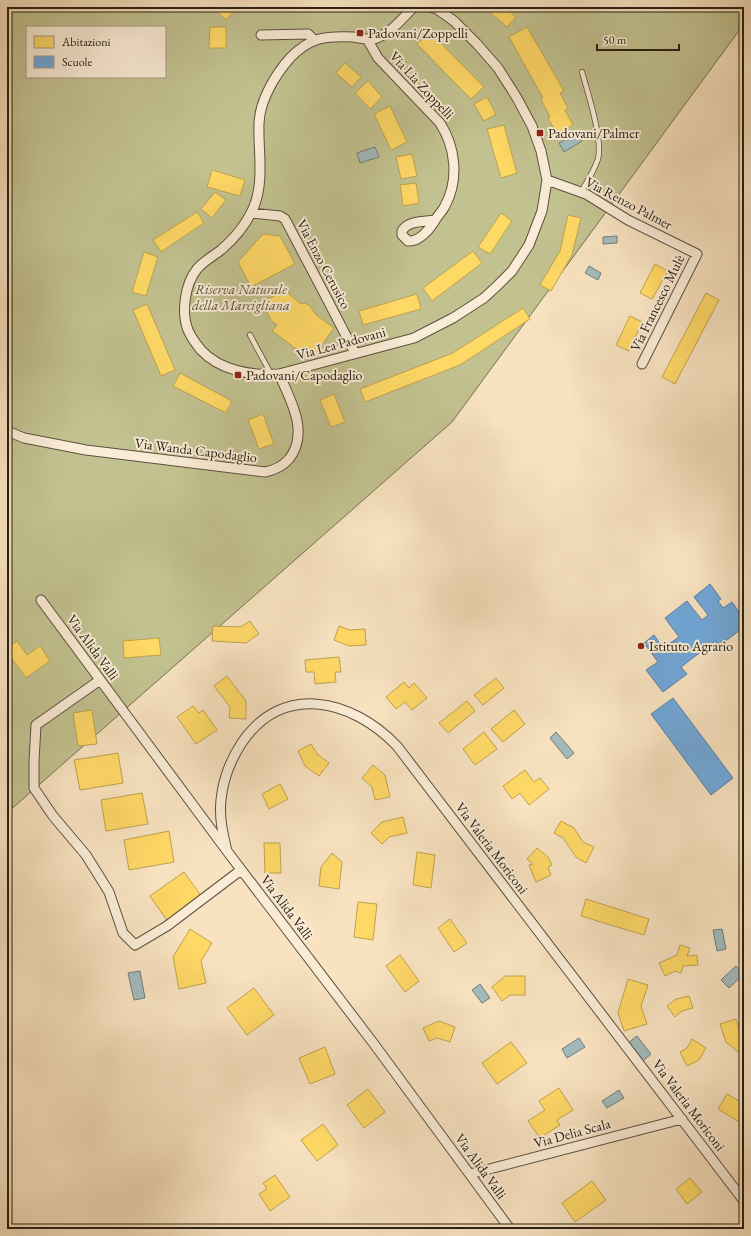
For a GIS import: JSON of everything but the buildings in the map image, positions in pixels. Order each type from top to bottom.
[{"type":"street","name":"Via Lea Padovani","points":[[414,7],[392,29],[372,39],[352,37],[320,38],[304,45],[290,59],[276,77],[261,110],[259,122],[260,179],[257,197],[251,213],[241,229],[221,250],[197,269],[189,285],[185,302],[185,321],[188,330],[198,347],[204,354],[213,360],[232,369],[243,372],[275,374],[414,338],[453,318],[484,298],[512,271],[529,245],[542,211],[547,180],[541,152],[532,126],[517,98],[498,68],[454,21],[437,9],[430,7]]},
{"type":"street","points":[[261,35],[308,34],[314,40]]},
{"type":"street","name":"Via Lia Zoppelli","points":[[367,39],[378,58],[440,123],[448,135],[453,157],[452,186],[444,208],[435,220]]},
{"type":"street","name":"Via Renzo Palmer","points":[[547,180],[586,194],[628,220],[696,254]]},
{"type":"street","name":"Via Enzo Cerusico","points":[[251,213],[280,216],[285,219],[355,353]]},
{"type":"street","name":"Via Francesco Mulè","points":[[642,364],[696,254]]},
{"type":"street","name":"Via Wanda Capodaglio","points":[[7,431],[24,438],[86,450],[265,472],[279,468],[286,463],[297,443],[297,418],[275,374]]},
{"type":"street","name":"Via Alida Valli","points":[[41,600],[226,851],[374,1044],[510,1229]]},
{"type":"street","points":[[100,680],[36,725],[34,788],[53,816],[86,855],[109,892],[123,933],[135,945],[167,926],[241,870]]},
{"type":"street","name":"Via Valeria Moriconi","points":[[226,851],[220,816],[223,786],[231,760],[245,737],[254,727],[278,710],[288,706],[303,704],[338,707],[369,722],[388,736],[397,746],[744,1201]]},
{"type":"street","name":"Via Delia Scala","points":[[470,1174],[682,1119]]},
{"type":"lane","points":[[581,192],[592,175],[598,159],[599,148],[594,118],[582,72]]},
{"type":"lane","points":[[250,335],[275,374]]},
{"type":"green space","name":"Riserva Naturale della Marcigliana","points":[[7,7],[744,7],[744,28],[741,28],[452,422],[7,813]]},
{"type":"water","points":[[577,133],[582,141],[564,152],[559,143]]},
{"type":"water","points":[[375,147],[379,157],[360,163],[357,153]]},
{"type":"water","points":[[617,236],[617,243],[603,244],[603,237]]},
{"type":"water","points":[[589,266],[601,273],[598,280],[585,273]]},
{"type":"water","points":[[556,732],[574,753],[567,759],[550,738]]},
{"type":"water","points":[[722,929],[726,949],[717,951],[713,930]]},
{"type":"water","points":[[736,966],[744,974],[729,988],[721,980]]},
{"type":"water","points":[[140,971],[145,998],[134,1000],[128,973]]},
{"type":"water","points":[[480,984],[490,998],[482,1003],[472,990]]},
{"type":"water","points":[[637,1036],[651,1054],[643,1061],[628,1043]]},
{"type":"water","points":[[579,1038],[585,1047],[567,1058],[562,1049]]},
{"type":"water","points":[[619,1090],[624,1098],[607,1108],[602,1101]]},
{"type":"place","name":"Padovani/Zoppelli","points":[[360,33]]},
{"type":"place","name":"Padovani/Palmer","points":[[540,133]]},
{"type":"place","name":"Padovani/Capodaglio","points":[[238,375]]},
{"type":"place","name":"Istituto Agrario","points":[[641,646]]}]
